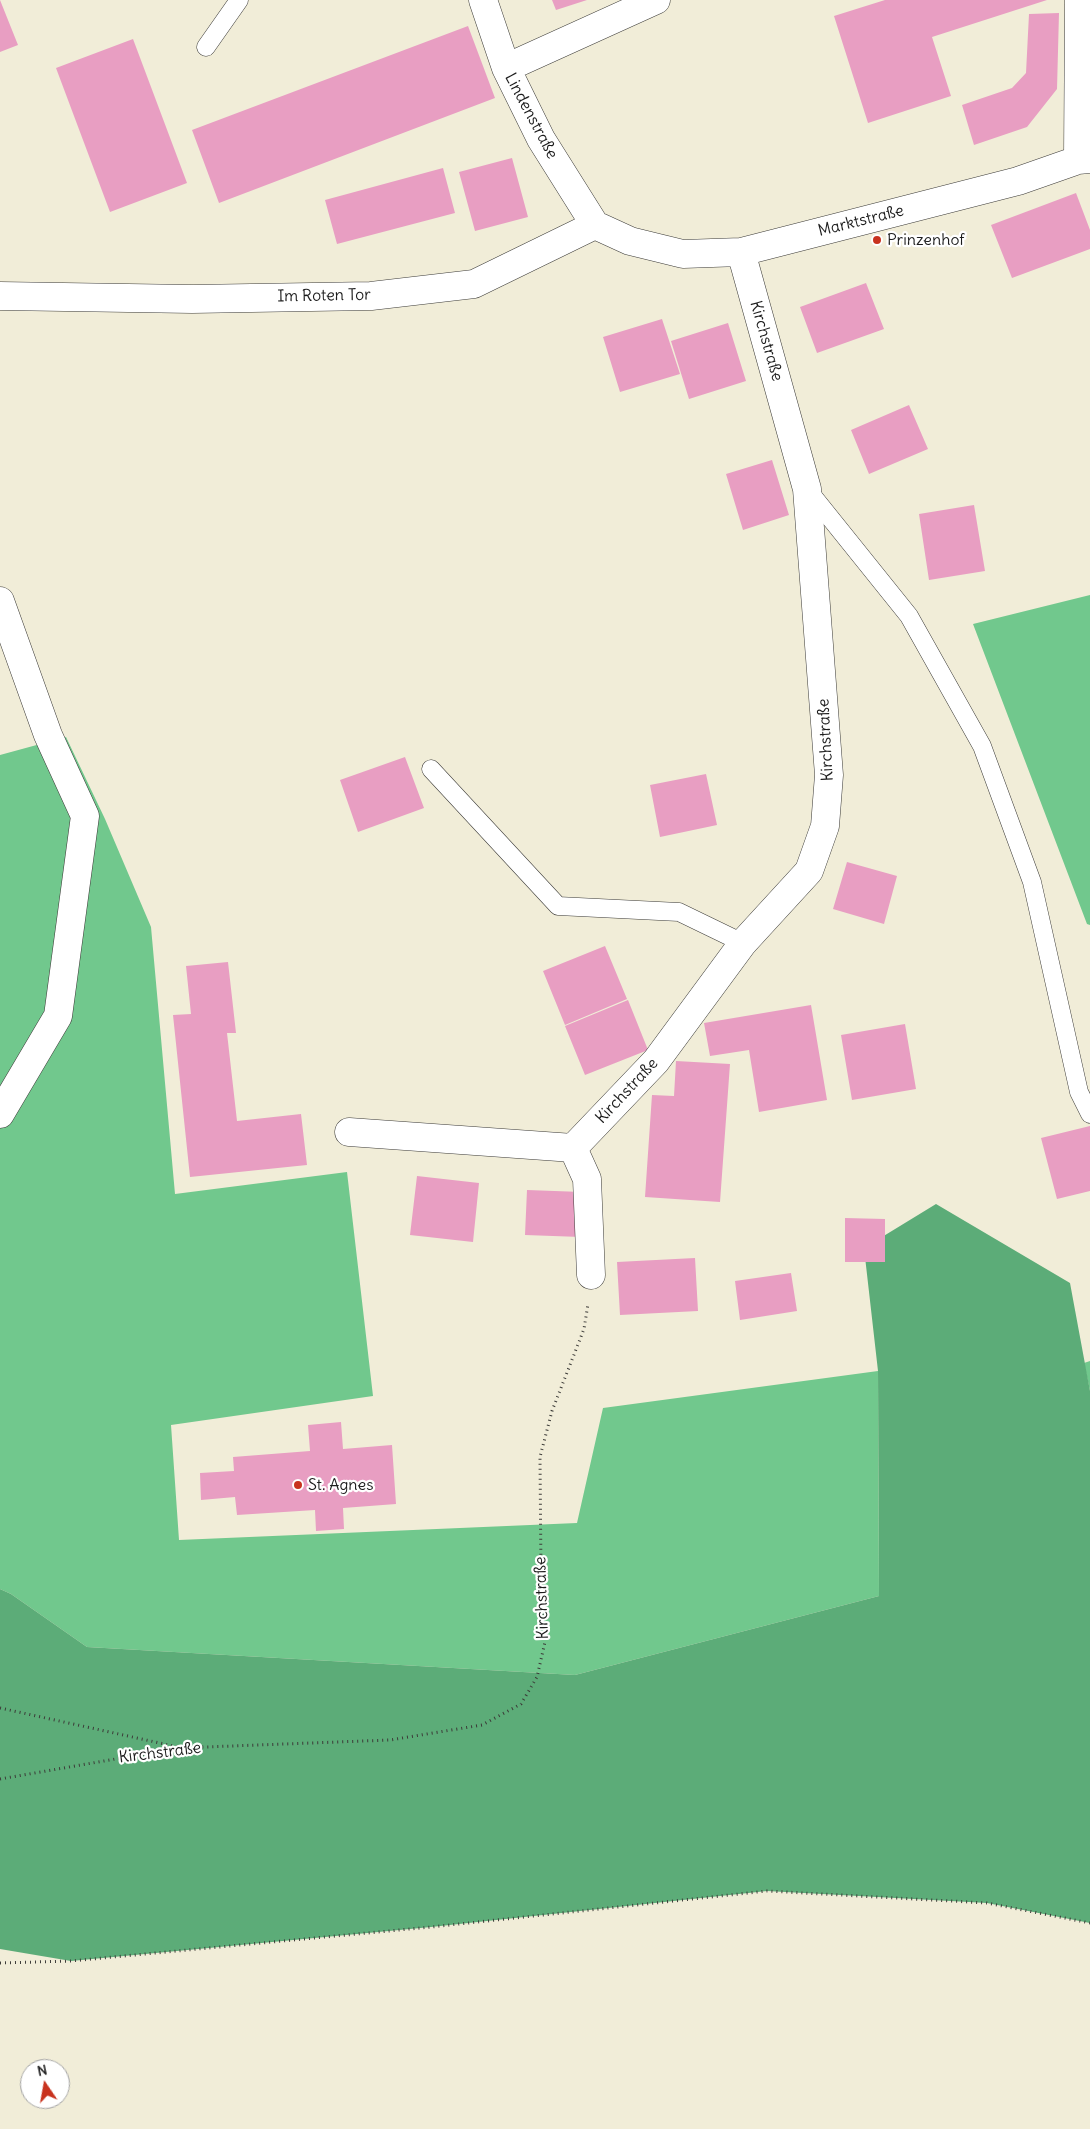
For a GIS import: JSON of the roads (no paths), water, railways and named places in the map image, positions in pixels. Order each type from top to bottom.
[{"type":"street","name":"Lindenstraße","points":[[483,0],[506,68],[541,139],[595,225]]},
{"type":"street","points":[[506,68],[656,0]]},
{"type":"street","points":[[1079,0],[1084,160]]},
{"type":"street","name":"Marktstraße","points":[[595,225],[630,241],[683,254],[741,252],[1018,181],[1084,160]]},
{"type":"street","name":"Im Roten Tor","points":[[0,296],[192,299],[371,296],[474,284],[595,225]]},
{"type":"street","name":"Kirchstraße","points":[[573,1148],[656,1061],[743,943],[809,871],[825,826],[829,775],[808,489],[741,252]]},
{"type":"street","points":[[0,601],[48,735],[85,816],[58,1016],[0,1114]]},
{"type":"street","points":[[349,1132],[573,1148],[587,1179],[591,1275]]},
{"type":"lane","points":[[206,47],[239,0]]},
{"type":"lane","points":[[808,489],[909,616],[982,746],[1032,882],[1078,1092],[1090,1114]]},
{"type":"lane","points":[[431,769],[558,906],[679,912],[743,943]]},
{"type":"place","name":"Prinzenhof","points":[[877,240]]},
{"type":"place","name":"St. Agnes","points":[[298,1485]]}]
